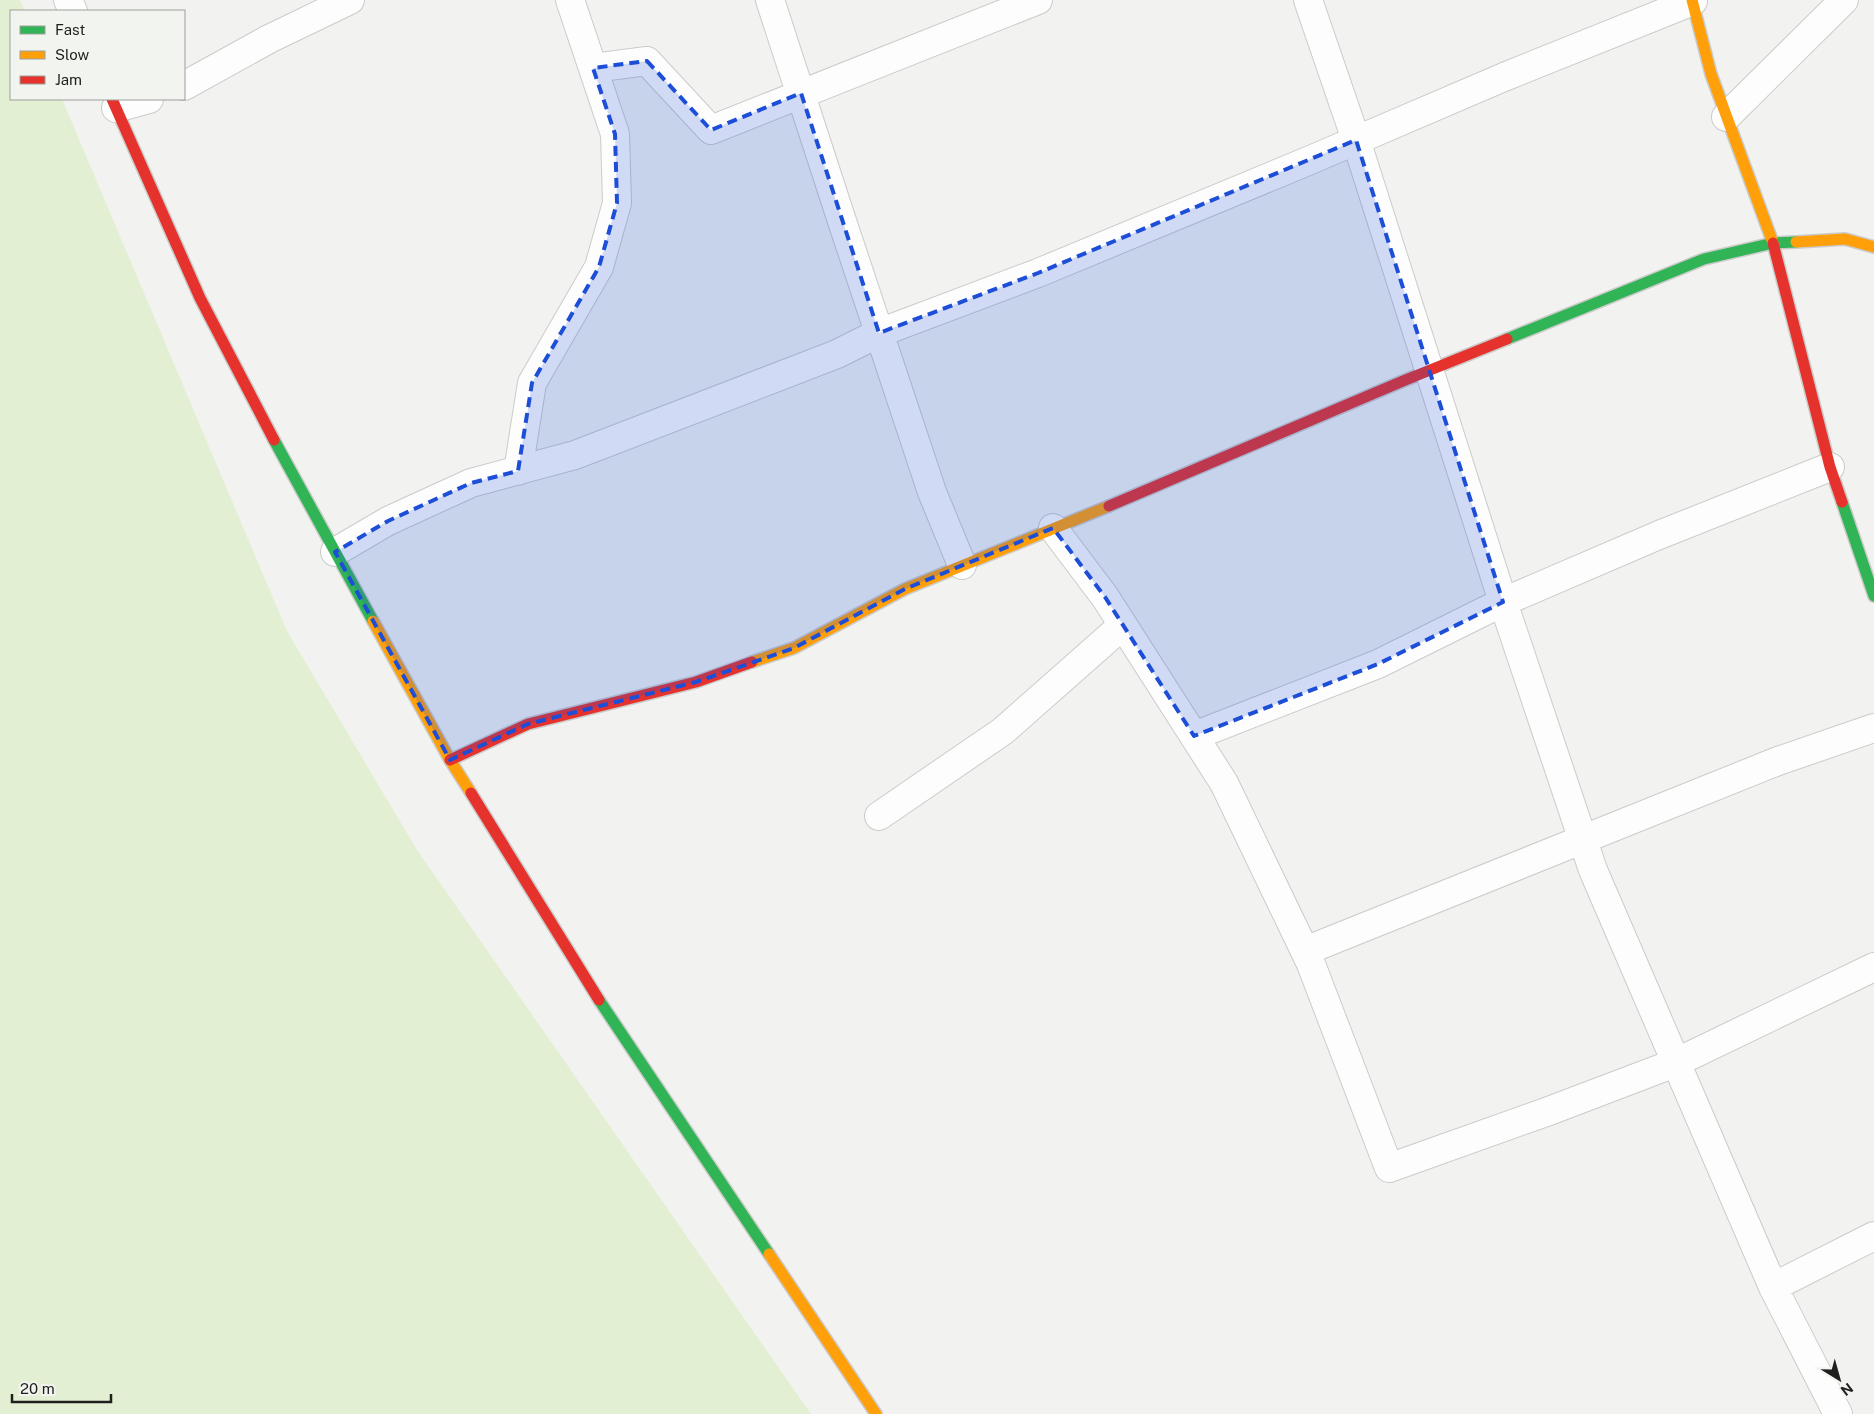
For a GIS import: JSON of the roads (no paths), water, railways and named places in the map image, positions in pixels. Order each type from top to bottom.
[{"type":"street","points":[[185,85],[269,40],[350,0]]},
{"type":"street","points":[[518,471],[532,382],[599,267],[617,203],[615,134],[570,0]]},
{"type":"street","points":[[770,0],[932,492],[962,566]]},
{"type":"street","points":[[593,68],[647,61],[711,130],[800,93],[1038,0]]},
{"type":"street","points":[[1308,0],[1356,140],[1503,602],[1593,870],[1773,1287],[1838,1414]]},
{"type":"street","points":[[335,552],[388,521],[471,483],[575,455],[837,354],[880,333],[1038,273],[1504,77],[1693,0],[1711,74],[1773,244],[1830,467],[1874,596]]},
{"type":"street","points":[[1726,118],[1844,0]]},
{"type":"street","points":[[140,100],[114,103],[200,298],[288,467],[450,760],[598,998],[876,1414]]},
{"type":"street","points":[[450,760],[528,724],[696,682],[794,648],[905,589],[1168,482],[1429,371],[1704,259],[1773,244],[1845,239],[1874,247]]},
{"type":"street","points":[[1194,736],[1378,664],[1503,602],[1658,535],[1830,467]]},
{"type":"street","points":[[1053,528],[1105,596],[1224,783],[1305,951],[1389,1168],[1549,1111],[1675,1063],[1874,966]]},
{"type":"street","points":[[879,816],[1003,731],[1123,625]]},
{"type":"street","points":[[1305,951],[1778,761],[1874,728]]},
{"type":"street","points":[[1773,1287],[1874,1236]]}]
